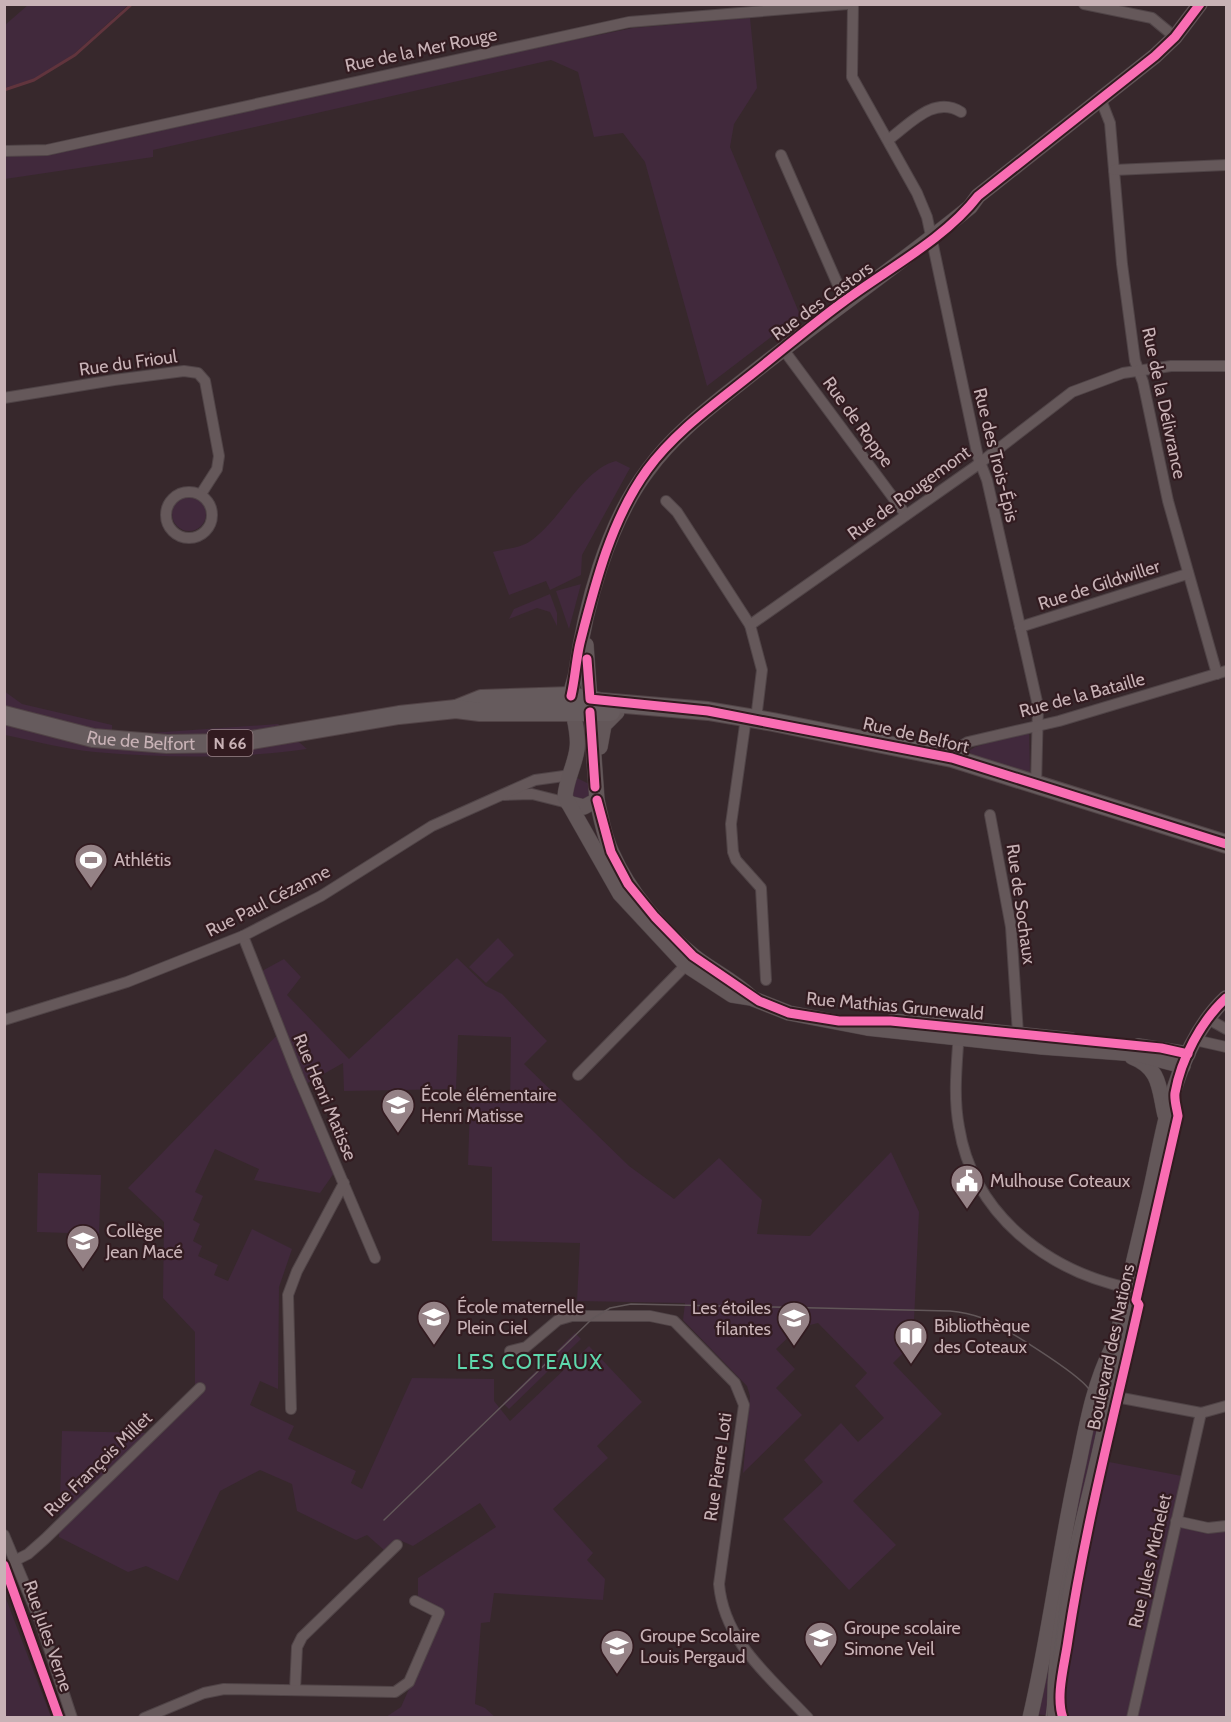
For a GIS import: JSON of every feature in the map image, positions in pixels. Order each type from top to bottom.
[{"type":"main road","name":"Rue de Belfort","points":[[577,703],[617,712],[710,719],[751,718]]},
{"type":"main road","name":"Rue de Belfort","points":[[4,715],[93,738],[189,744],[234,743],[399,715],[456,709],[480,712],[577,703],[708,711],[952,758],[1227,844]]},
{"type":"street","name":"Rue de la Mer Rouge","points":[[4,152],[47,150],[629,22],[848,4]]},
{"type":"street","name":"Rue des Trois-Épis","points":[[853,4],[852,77],[916,193],[930,233],[1038,706],[1036,786]]},
{"type":"street","points":[[1084,4],[1152,18],[1175,37]]},
{"type":"street","name":"Rue des Castors","points":[[577,703],[583,634],[597,580],[626,508],[647,470],[671,441],[783,349],[845,301],[884,276],[930,233],[970,207],[978,196],[1101,100],[1175,37],[1200,4]]},
{"type":"street","name":"Rue de la Délivrance","points":[[1101,100],[1110,123],[1122,264],[1138,370],[1143,382],[1187,574],[1222,673]]},
{"type":"street","points":[[888,140],[934,106],[951,105],[961,112]]},
{"type":"street","name":"Rue des Castors","points":[[781,155],[845,301]]},
{"type":"street","points":[[1113,170],[1227,165]]},
{"type":"street","name":"Rue de Roppe","points":[[783,349],[906,515]]},
{"type":"street","name":"Rue de Rougemont","points":[[750,625],[981,462],[1072,392],[1100,379],[1138,370],[1210,364],[1227,366]]},
{"type":"street","name":"Rue du Frioul","points":[[4,398],[184,371],[198,373],[205,381],[219,456],[217,469],[201,494]]},
{"type":"street","points":[[187,492],[201,494],[213,511],[210,526],[200,536],[192,538],[178,535],[168,524],[166,510],[169,503],[187,492]]},
{"type":"street","points":[[666,501],[676,512],[750,625],[762,670],[731,824],[733,852],[736,860],[761,888],[766,980]]},
{"type":"street","name":"Rue de Gildwiller","points":[[1020,627],[1187,574]]},
{"type":"street","points":[[571,775],[596,793],[584,807],[568,803],[565,797],[578,748],[577,703],[568,683],[573,636],[583,594],[597,580]]},
{"type":"street","name":"Rue de la Bataille","points":[[952,758],[958,748],[968,742],[1036,724],[1059,721],[1222,673]]},
{"type":"street","name":"Rue Mathias Grunewald","points":[[577,703],[594,763],[596,793],[611,852],[628,884],[690,960]]},
{"type":"street","name":"Rue Mathias Grunewald","points":[[594,763],[600,755],[604,725],[617,712]]},
{"type":"street","name":"Rue Paul Cézanne","points":[[4,1020],[127,982],[243,936],[321,896],[432,826],[535,780],[571,775]]},
{"type":"street","name":"Rue Paul Cézanne","points":[[500,795],[532,794],[568,803]]},
{"type":"street","name":"Rue Mathias Grunewald","points":[[568,803],[620,894],[690,960],[738,986],[751,998],[789,1013],[839,1021],[891,1021],[1136,1058],[1154,1071],[1161,1087],[1166,1119]]},
{"type":"street","name":"Rue de Sochaux","points":[[990,815],[1011,927],[1018,1034]]},
{"type":"street","name":"Rue Henri Matisse","points":[[243,936],[286,1047],[344,1183],[297,1271],[288,1295],[291,1408]]},
{"type":"street","points":[[578,1075],[690,960]]},
{"type":"street","name":"Boulevard des Nations","points":[[1055,1718],[1056,1670],[1080,1532],[1111,1396],[1118,1335],[1166,1119],[1185,1060],[1195,1040],[1208,1019],[1227,998]]},
{"type":"street","points":[[1208,1019],[1227,1029]]},
{"type":"street","points":[[959,1033],[955,1090],[959,1128],[968,1161],[988,1199],[1020,1237],[1048,1258],[1102,1282],[1129,1288]]},
{"type":"street","name":"Rue Mathias Grunewald","points":[[959,1033],[1018,1034],[1161,1048],[1185,1060]]},
{"type":"street","points":[[1195,1040],[1227,1047]]},
{"type":"street","name":"Rue Mathias Grunewald","points":[[1120,1054],[1185,1060]]},
{"type":"street","points":[[344,1183],[375,1258]]},
{"type":"street","name":"Rue Pierre Loti","points":[[510,1351],[526,1347],[558,1320],[572,1316],[650,1316],[675,1321],[735,1383],[744,1405],[719,1584],[720,1599],[734,1637],[808,1718]]},
{"type":"street","name":"Boulevard des Nations","points":[[1030,1718],[1064,1529],[1095,1390],[1118,1335]]},
{"type":"street","name":"Rue François Millet","points":[[16,1560],[28,1554],[45,1539],[200,1388]]},
{"type":"street","points":[[1095,1390],[1111,1396],[1201,1413],[1227,1406]]},
{"type":"street","name":"Rue Jules Michelet","points":[[1132,1718],[1201,1413]]},
{"type":"street","points":[[1176,1521],[1208,1528],[1227,1526]]},
{"type":"street","name":"Rue Jules Verne","points":[[4,1535],[40,1621],[72,1718]]},
{"type":"street","points":[[295,1690],[297,1647],[302,1637],[397,1545]]},
{"type":"street","points":[[144,1718],[210,1691],[240,1687],[391,1693],[405,1686],[439,1613],[415,1601]]},
{"type":"shaded area","points":[[28,5],[128,5],[74,54],[35,79],[5,88],[5,25]]},
{"type":"shaded area","points":[[750,18],[757,88],[734,124],[730,147],[800,315],[707,386],[645,162],[623,133],[594,137],[578,72],[551,60],[153,150],[153,157],[5,179],[5,155],[633,28]]},
{"type":"shaded area","points":[[616,461],[630,468],[582,555],[581,575],[550,590],[546,581],[509,595],[493,552],[529,542],[551,522],[592,475]]},
{"type":"shaded area","points":[[189,497],[201,502],[206,514],[201,526],[189,531],[177,526],[172,514],[177,502]]},
{"type":"shaded area","points":[[581,584],[569,629],[556,591]]},
{"type":"shaded area","points":[[550,594],[557,613],[557,626],[550,612],[537,608],[509,619],[514,609]]},
{"type":"shaded area","points":[[4,691],[22,704],[112,725],[112,731],[150,733],[278,724],[307,749],[254,755],[174,756],[95,752],[61,747],[5,735]]},
{"type":"shaded area","points":[[1029,730],[1030,774],[972,755],[969,751],[975,747]]},
{"type":"shaded area","points":[[571,775],[595,787],[597,800],[578,806],[566,787]]},
{"type":"shaded area","points":[[498,938],[514,955],[486,983],[469,967]]},
{"type":"shaded area","points":[[457,958],[486,986],[502,994],[547,1041],[524,1064],[629,1166],[674,1199],[719,1158],[762,1200],[757,1234],[810,1236],[891,1152],[919,1212],[913,1343],[893,1363],[942,1414],[853,1501],[896,1545],[849,1590],[783,1519],[823,1482],[804,1460],[841,1423],[858,1442],[884,1418],[855,1386],[867,1373],[818,1323],[798,1328],[776,1349],[795,1369],[776,1388],[802,1415],[743,1473],[750,1396],[747,1386],[683,1320],[685,1303],[577,1301],[580,1243],[492,1241],[492,1167],[468,1165],[470,1103],[510,1103],[511,1037],[458,1035],[456,1089],[344,1091],[343,1063],[297,1089],[334,1173],[320,1193],[254,1180],[259,1169],[215,1149],[195,1192],[203,1196],[193,1220],[200,1224],[193,1241],[202,1246],[198,1256],[218,1265],[214,1275],[228,1281],[252,1229],[292,1249],[279,1287],[278,1389],[260,1381],[250,1405],[294,1426],[288,1439],[356,1471],[351,1483],[362,1489],[412,1378],[494,1379],[494,1401],[510,1421],[589,1346],[642,1402],[597,1446],[608,1458],[553,1509],[593,1553],[587,1560],[605,1579],[603,1600],[494,1593],[490,1622],[481,1623],[475,1704],[485,1708],[495,1717],[386,1717],[401,1707],[443,1612],[418,1599],[418,1578],[496,1527],[480,1503],[413,1546],[397,1539],[384,1550],[367,1535],[356,1540],[297,1511],[292,1484],[260,1470],[220,1491],[178,1581],[146,1566],[128,1572],[59,1537],[62,1431],[147,1433],[195,1386],[195,1332],[163,1298],[164,1222],[128,1188],[284,1028],[262,971],[284,959],[301,977],[287,995],[349,1059]]},
{"type":"shaded area","points":[[38,1173],[101,1175],[99,1234],[37,1232]]},
{"type":"shaded area","points":[[575,1333],[581,1339],[509,1409],[503,1403]]},
{"type":"shaded area","points":[[1105,1394],[1051,1716],[1035,1714],[1096,1399]]},
{"type":"shaded area","points":[[1104,1461],[1187,1477],[1177,1521],[1226,1526],[1226,1717],[1063,1718],[1061,1699],[1068,1634],[1083,1553]]},
{"type":"shaded area","points":[[5,1596],[51,1717],[5,1717]]},
{"type":"waterway","points":[[4,90],[34,80],[75,55],[132,4]]},
{"type":"tram line","points":[[384,1520],[592,1319],[610,1308],[631,1304],[950,1311],[974,1315],[1006,1330],[1082,1381],[1094,1398],[1098,1418],[1098,1429],[1062,1594],[1046,1718]]},
{"type":"cycle path","points":[[571,696],[580,643],[614,531],[634,489],[669,444],[707,410],[831,311],[932,240],[964,212],[978,196],[1155,56],[1175,37],[1200,4]]},
{"type":"cycle path","points":[[587,659],[590,699],[708,711],[952,758],[1226,844]]},
{"type":"cycle path","points":[[590,712],[595,787]]},
{"type":"cycle path","points":[[597,800],[611,852],[628,884],[655,917],[693,956],[759,1001],[789,1013],[839,1021],[891,1021],[1161,1048],[1188,1054]]},
{"type":"cycle path","points":[[1063,1718],[1060,1690],[1075,1598],[1100,1472],[1139,1305],[1136,1300],[1178,1116],[1175,1102],[1178,1080],[1187,1054],[1200,1029],[1226,998]]},
{"type":"cycle path","points":[[4,1565],[59,1718]]},
{"type":"place","name":"Athlétis","points":[[91,889]]},
{"type":"place","name":"École élémentaire Henri Matisse","points":[[398,1134]]},
{"type":"place","name":"Mulhouse Coteaux","points":[[967,1210]]},
{"type":"place","name":"Collège Jean Macé","points":[[83,1270]]},
{"type":"place","name":"École maternelle Plein Ciel","points":[[434,1346]]},
{"type":"place","name":"Les étoiles filantes","points":[[794,1347]]},
{"type":"place","name":"Bibliothèque des Coteaux","points":[[911,1365]]},
{"type":"place","name":"Groupe scolaire Simone Veil","points":[[821,1667]]},
{"type":"place","name":"Groupe Scolaire Louis Pergaud","points":[[617,1675]]},
{"type":"district","name":"LES COTEAUX","points":[[530,1361]]}]
